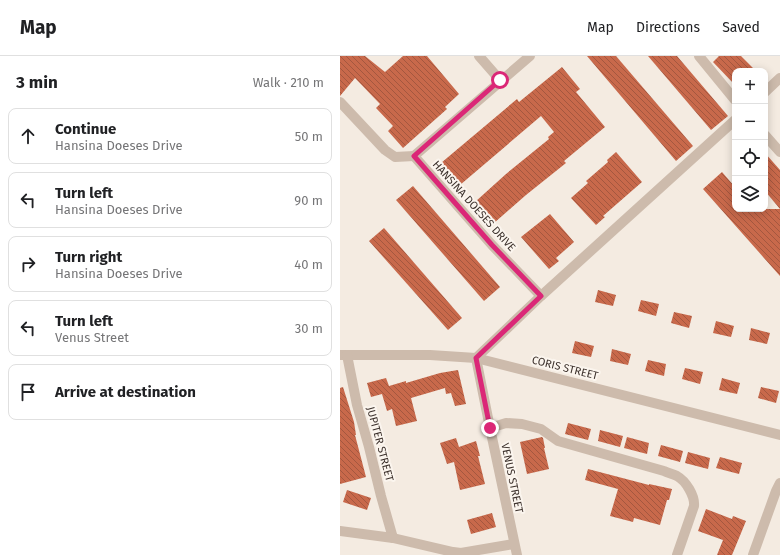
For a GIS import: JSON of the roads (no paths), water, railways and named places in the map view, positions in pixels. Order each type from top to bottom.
[{"type":"street","points":[[479,56],[500,80]]},
{"type":"street","points":[[340,102],[385,150],[395,157],[414,156],[500,80],[530,56]]},
{"type":"street","points":[[699,56],[732,96]]},
{"type":"street","points":[[768,89],[780,78]]},
{"type":"street","points":[[476,358],[541,296],[732,123]]},
{"type":"street","points":[[768,138],[780,152]]},
{"type":"street","name":"HANSINA DOESES DRIVE","points":[[414,156],[492,245],[541,296]]},
{"type":"street","name":"CORIS STREET","points":[[343,355],[430,355],[476,358],[780,435]]},
{"type":"street","name":"JUPITER STREET","points":[[343,355],[393,538]]},
{"type":"street","name":"VENUS STREET","points":[[476,358],[517,555]]},
{"type":"street","points":[[490,428],[506,422],[542,428],[558,441],[678,476],[685,483],[695,500],[677,555]]},
{"type":"street","points":[[753,555],[780,483]]},
{"type":"street","points":[[340,531],[393,538],[453,552],[514,544]]}]
